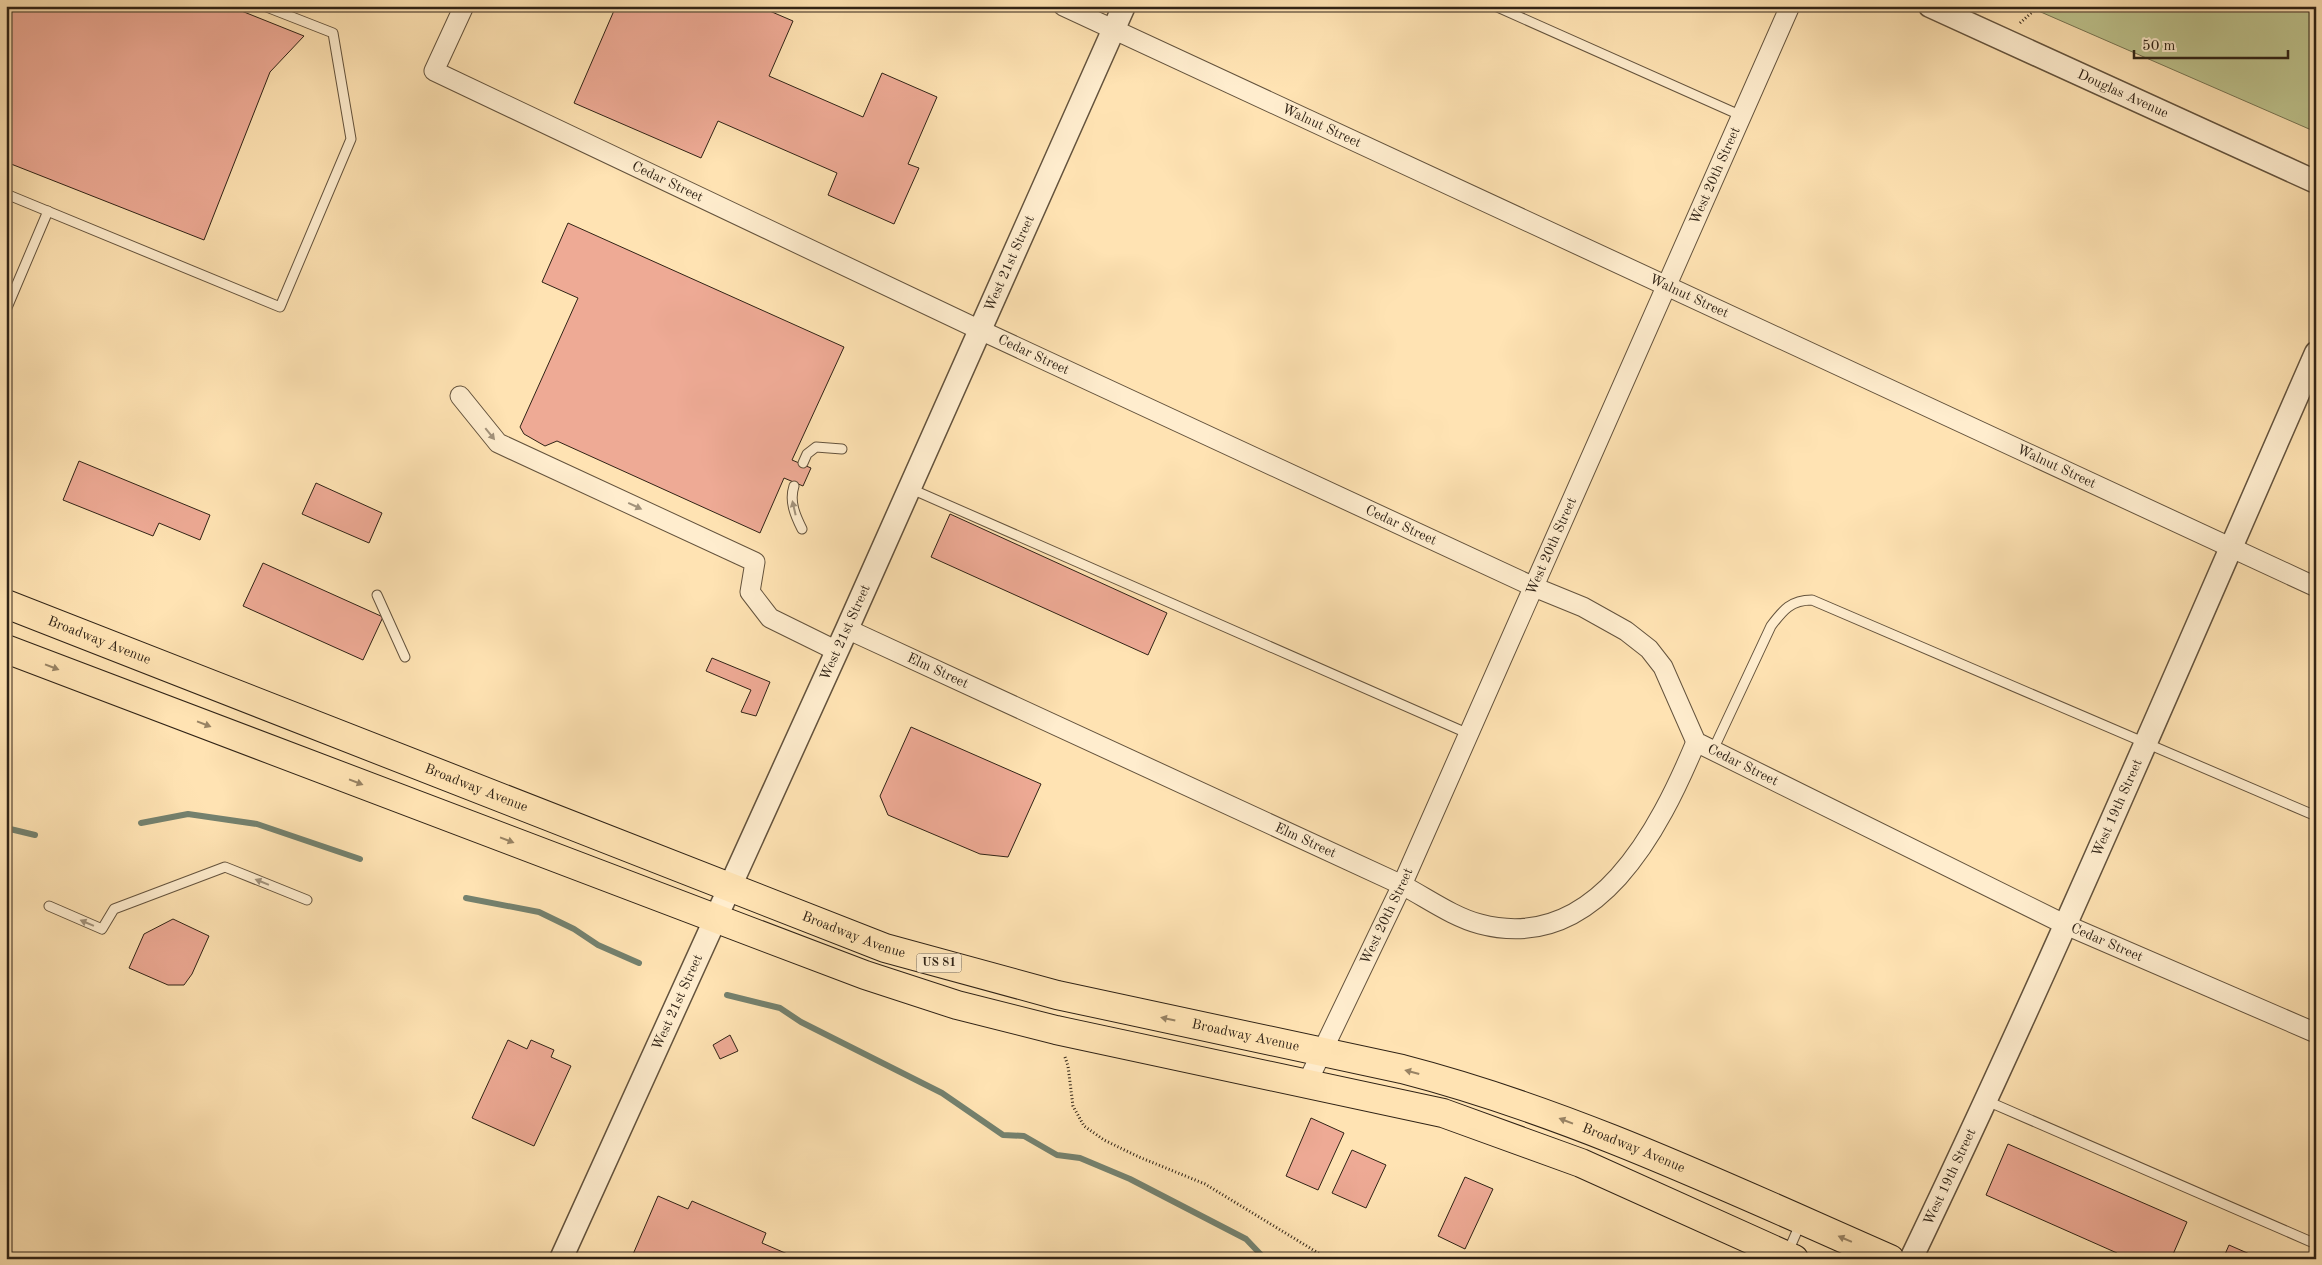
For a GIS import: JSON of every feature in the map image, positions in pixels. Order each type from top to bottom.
[{"type":"highway","name":"Broadway Avenue","points":[[6,604],[886,948],[1057,995],[1402,1069],[1516,1102],[1680,1167],[1890,1259]]},
{"type":"highway","name":"US 81","points":[[6,649],[865,975],[948,1002],[1056,1030],[1444,1113],[1512,1137],[1639,1188],[1788,1258]]},
{"type":"street","name":"Cedar Street","points":[[464,6],[434,71],[980,330],[1534,587],[1583,607],[1626,631],[1650,649],[1663,667],[1704,746],[2066,925],[2316,1033]]},
{"type":"street","name":"Walnut Street","points":[[1063,6],[2316,587]]},
{"type":"street","name":"West 21st Street","points":[[562,1259],[842,639],[1124,6]]},
{"type":"street","name":"West 20th Street","points":[[1307,1083],[1402,885],[1790,6]]},
{"type":"street","name":"Douglas Avenue","points":[[1930,6],[2316,182]]},
{"type":"street","name":"West 19th Street","points":[[1911,1259],[1987,1101],[2066,925],[2231,548],[2306,384],[2316,353]]},
{"type":"street","name":"Elm Street","points":[[460,396],[498,443],[755,562],[752,578],[770,602],[801,620],[1402,885],[1480,924],[1517,928],[1539,926],[1562,919],[1583,907],[1608,887],[1640,852],[1677,786],[1704,746]]},
{"type":"lane","points":[[6,194],[280,307],[351,139],[333,33],[264,6]]},
{"type":"lane","points":[[1495,6],[1742,116]]},
{"type":"lane","points":[[6,310],[48,211]]},
{"type":"lane","points":[[803,463],[807,454],[816,447],[842,449]]},
{"type":"lane","points":[[794,486],[792,499],[796,517],[802,529]]},
{"type":"lane","points":[[909,488],[1469,734]]},
{"type":"lane","points":[[377,594],[405,657]]},
{"type":"lane","points":[[1704,746],[1771,626],[1782,612],[1799,600],[1812,600],[2316,816]]},
{"type":"lane","points":[[49,906],[102,929],[114,909],[225,867],[307,900]]},
{"type":"lane","points":[[1987,1101],[2316,1244]]},
{"type":"lane","points":[[1788,1258],[1802,1220]]},
{"type":"path","points":[[2020,23],[2039,6]]},
{"type":"path","points":[[1056,1030],[1068,1066],[1073,1106],[1084,1126],[1104,1140],[1139,1157],[1205,1184],[1328,1259]]},
{"type":"green space","points":[[2027,6],[2316,6],[2316,132]]},
{"type":"building","points":[[6,6],[229,6],[304,36],[270,72],[204,240],[6,162]]},
{"type":"building","points":[[616,6],[758,6],[793,21],[769,76],[863,117],[882,73],[937,97],[908,164],[919,168],[894,224],[828,195],[837,173],[718,121],[701,158],[574,103]]},
{"type":"building","points":[[568,223],[844,347],[792,460],[811,468],[803,486],[784,478],[760,533],[557,441],[545,446],[524,434],[520,427],[578,298],[542,282]]},
{"type":"building","points":[[79,461],[210,515],[200,540],[159,523],[153,536],[63,500]]},
{"type":"building","points":[[316,483],[382,513],[369,543],[302,514]]},
{"type":"building","points":[[950,514],[1167,613],[1148,655],[931,557]]},
{"type":"building","points":[[263,563],[383,617],[363,660],[243,606]]},
{"type":"building","points":[[712,658],[770,682],[756,716],[741,712],[751,690],[706,671]]},
{"type":"building","points":[[911,727],[1041,784],[1008,857],[980,854],[888,815],[880,796]]},
{"type":"building","points":[[173,919],[209,936],[192,974],[184,985],[168,985],[129,968],[144,934]]},
{"type":"building","points":[[730,1035],[738,1051],[720,1059],[713,1045]]},
{"type":"building","points":[[508,1040],[527,1049],[531,1040],[554,1050],[551,1057],[571,1066],[534,1146],[472,1118]]},
{"type":"building","points":[[1311,1118],[1344,1133],[1318,1190],[1286,1176]]},
{"type":"building","points":[[2008,1144],[2187,1222],[2171,1259],[2115,1259],[2117,1253],[1986,1195]]},
{"type":"building","points":[[1352,1150],[1386,1165],[1366,1208],[1332,1193]]},
{"type":"building","points":[[1465,1177],[1493,1189],[1465,1249],[1438,1236]]},
{"type":"building","points":[[658,1196],[688,1209],[692,1201],[766,1233],[762,1243],[799,1259],[631,1259]]},
{"type":"building","points":[[2229,1245],[2261,1259],[2223,1259]]},
{"type":"waterway","points":[[141,823],[188,814],[257,824],[360,859]]},
{"type":"waterway","points":[[6,828],[35,835]]},
{"type":"waterway","points":[[466,898],[539,912],[574,929],[598,945],[639,963]]},
{"type":"waterway","points":[[727,995],[780,1008],[801,1022],[942,1093],[1003,1135],[1024,1136],[1057,1155],[1080,1158],[1130,1179],[1246,1239],[1265,1259]]}]
